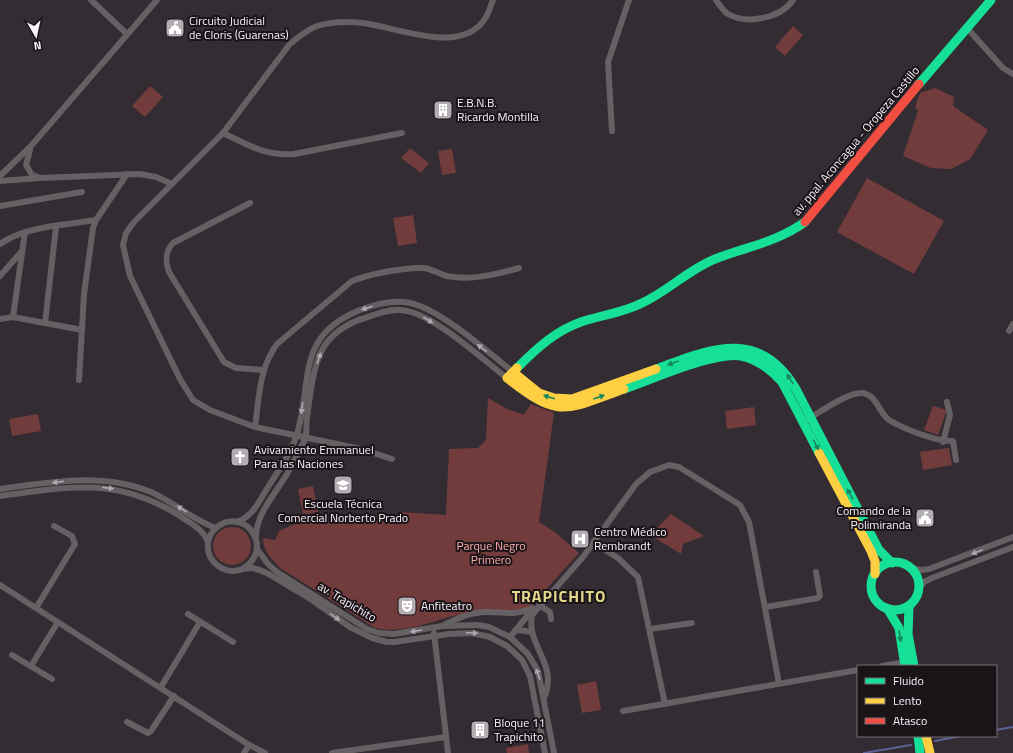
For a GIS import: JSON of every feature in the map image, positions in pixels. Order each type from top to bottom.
[{"type":"street","points":[[91,0],[126,34]]},
{"type":"street","points":[[0,176],[31,146],[126,34],[157,0]]},
{"type":"street","points":[[392,459],[361,449],[255,427],[210,410],[194,400],[187,392],[130,276],[123,246],[126,233],[134,222],[223,133],[289,45],[303,34],[317,26],[339,23],[362,23],[428,37],[448,38],[463,36],[486,18],[493,0]]},
{"type":"street","points":[[612,131],[608,62],[629,0]]},
{"type":"street","points":[[716,0],[727,14],[743,20],[775,14],[789,6],[793,0]]},
{"type":"street","name":"av. ppal. Aconcagua - Oropeza Castillo","points":[[510,375],[540,347],[562,330],[575,324],[643,303],[683,275],[704,264],[770,242],[797,229],[805,222],[991,0]]},
{"type":"street","points":[[966,28],[1003,68],[1013,74]]},
{"type":"street","points":[[223,133],[260,151],[277,155],[294,154],[402,133]]},
{"type":"street","points":[[31,146],[26,165],[32,175],[40,178]]},
{"type":"street","points":[[79,380],[84,294],[93,228],[96,220],[127,174]]},
{"type":"street","points":[[0,181],[140,174],[156,177],[172,184]]},
{"type":"street","points":[[0,206],[82,192]]},
{"type":"street","points":[[250,203],[173,243],[166,252],[166,258],[169,272],[224,362],[236,368],[264,370]]},
{"type":"street","points":[[0,244],[9,237],[25,232],[96,220]]},
{"type":"street","points":[[45,323],[56,227]]},
{"type":"street","points":[[13,318],[25,232]]},
{"type":"street","points":[[0,276],[22,251]]},
{"type":"street","points":[[255,427],[264,370],[270,353],[277,344],[352,281],[425,268],[446,276],[458,278],[487,275],[519,268]]},
{"type":"street","points":[[236,522],[250,515],[258,504],[297,436],[306,377],[311,356],[317,342],[336,322],[364,309],[381,304],[405,302],[429,309],[484,349],[539,404],[550,408],[565,408],[705,359],[728,355],[740,356],[754,360],[774,373],[808,419],[878,550],[892,563]]},
{"type":"street","points":[[240,570],[252,562],[257,549],[256,527],[287,474],[306,437],[316,365],[321,352],[326,344],[348,324],[363,318],[399,310],[418,314],[510,375]]},
{"type":"street","points":[[0,319],[13,318],[82,330]]},
{"type":"street","points":[[1009,331],[1013,324]]},
{"type":"street","points":[[808,419],[850,396],[862,393],[873,398],[882,413],[890,421],[943,442],[953,441],[956,460]]},
{"type":"street","points":[[943,442],[950,415],[947,402]]},
{"type":"street","points":[[808,419],[875,561],[875,574]]},
{"type":"street","points":[[514,631],[519,630],[531,632],[532,615],[539,604],[593,542],[636,484],[650,472],[669,465],[679,467],[740,505],[749,522],[766,607],[779,684]]},
{"type":"street","points":[[0,489],[89,479],[120,482],[162,497],[202,522],[216,528]]},
{"type":"street","points":[[0,496],[72,487],[116,489],[156,502],[201,531],[206,536],[210,556],[218,566],[225,570],[250,568],[267,572],[312,600],[350,627],[372,638],[387,642],[435,636],[480,634],[499,641],[522,660],[533,687],[545,753]]},
{"type":"street","points":[[208,544],[209,538],[216,528],[229,522],[236,522],[249,527],[256,537]]},
{"type":"street","points":[[36,608],[75,544],[72,536],[54,526]]},
{"type":"street","points":[[911,568],[929,569],[1013,537]]},
{"type":"street","points":[[593,542],[618,558],[638,577],[665,704]]},
{"type":"street","points":[[919,588],[924,582],[932,578],[1013,547]]},
{"type":"street","name":"av. Trapichito","points":[[257,549],[268,564],[277,572],[368,629],[388,634],[442,626],[478,625],[510,637],[521,646],[534,662],[544,698],[554,753]]},
{"type":"street","points":[[892,563],[905,564],[911,568],[918,579],[919,588],[916,599],[909,606],[898,610],[888,608],[878,602],[872,591],[872,579],[875,574],[885,565],[892,563]]},
{"type":"street","points":[[766,607],[818,598],[820,596],[816,572]]},
{"type":"street","points":[[0,585],[161,687],[249,745],[265,753]]},
{"type":"street","points":[[442,626],[470,614],[486,612],[518,614],[539,604]]},
{"type":"street","points":[[539,604],[550,612],[552,619]]},
{"type":"street","points":[[909,606],[908,634],[914,665]]},
{"type":"street","points":[[510,637],[533,608]]},
{"type":"street","points":[[888,608],[896,620],[899,628],[905,664],[894,665]]},
{"type":"street","points":[[188,614],[232,642]]},
{"type":"street","points":[[31,666],[58,622]]},
{"type":"street","points":[[161,687],[200,622]]},
{"type":"street","points":[[650,629],[692,623]]},
{"type":"street","points":[[434,628],[448,753]]},
{"type":"street","name":"av. Trapichito","points":[[531,632],[549,676],[548,689],[544,698]]},
{"type":"street","points":[[12,655],[52,679]]},
{"type":"street","points":[[623,711],[857,670]]},
{"type":"street","points":[[127,722],[148,733],[151,731],[174,696]]},
{"type":"street","points":[[332,753],[446,737]]},
{"type":"street","points":[[918,737],[920,753]]},
{"type":"street","points":[[926,737],[930,753]]},
{"type":"street","points":[[244,753],[249,745]]},
{"type":"green space","points":[[793,26],[803,35],[785,56],[775,47]]},
{"type":"green space","points":[[150,86],[163,97],[145,117],[132,106]]},
{"type":"green space","points":[[935,88],[954,97],[953,106],[988,130],[970,159],[951,169],[931,168],[903,156],[918,111],[915,107],[920,93]]},
{"type":"green space","points":[[410,148],[429,163],[421,173],[401,158]]},
{"type":"green space","points":[[452,149],[456,173],[442,175],[438,151]]},
{"type":"green space","points":[[867,178],[944,221],[914,274],[837,232]]},
{"type":"green space","points":[[413,215],[417,243],[398,246],[393,218]]},
{"type":"green space","name":"Parque Negro Primero","points":[[488,398],[507,409],[524,415],[531,404],[554,413],[539,522],[556,533],[579,553],[530,607],[523,611],[462,614],[419,626],[397,630],[375,628],[280,568],[268,554],[263,543],[263,538],[275,540],[279,531],[299,522],[353,521],[381,515],[400,519],[400,512],[446,515],[449,449],[478,448],[486,440]]},
{"type":"green space","points":[[933,406],[947,410],[938,435],[924,430]]},
{"type":"green space","points":[[754,407],[756,425],[727,429],[725,411]]},
{"type":"green space","points":[[38,414],[41,431],[12,436],[9,419]]},
{"type":"green space","points":[[949,448],[952,465],[923,470],[920,452]]},
{"type":"green space","points":[[313,486],[318,512],[303,515],[298,489]]},
{"type":"green space","points":[[671,514],[704,536],[683,544],[681,554],[650,535]]},
{"type":"green space","points":[[228,527],[236,527],[246,532],[250,539],[250,553],[246,560],[236,565],[228,565],[218,560],[216,557],[213,550],[213,542],[218,532],[221,530]]},
{"type":"green space","points":[[596,681],[601,710],[582,713],[577,685]]},
{"type":"green space","points":[[528,744],[529,753],[507,753],[506,748]]},
{"type":"waterway","points":[[997,730],[1013,727]]},
{"type":"waterway","points":[[935,741],[956,737]]},
{"type":"waterway","points":[[864,753],[911,745]]},
{"type":"traffic: fast","points":[[919,84],[991,0]]},
{"type":"traffic: fast","points":[[517,368],[546,341],[563,330],[581,322],[620,312],[635,306],[661,293],[696,269],[715,259],[783,235],[805,222]]},
{"type":"traffic: fast","points":[[656,369],[696,355],[715,350],[733,348],[750,350],[766,357],[782,370],[796,389],[879,550],[892,563]]},
{"type":"traffic: fast","points":[[624,389],[700,362],[730,356],[747,357],[773,373],[782,382],[819,453]]},
{"type":"traffic: fast","points":[[895,562],[904,564],[912,569],[917,577],[919,586],[917,595],[912,603],[904,608],[895,610],[886,608],[878,603],[873,595],[871,586],[873,577],[878,569],[886,564],[895,562]]},
{"type":"traffic: fast","points":[[909,606],[908,634],[914,665]]},
{"type":"traffic: fast","points":[[887,608],[899,628],[905,665]]},
{"type":"traffic: fast","points":[[918,737],[920,753]]},
{"type":"traffic: slow","points":[[517,368],[507,378],[539,400],[552,405],[563,407],[575,406],[624,389]]},
{"type":"traffic: slow","points":[[513,372],[539,393],[554,398],[572,399],[656,369]]},
{"type":"traffic: slow","points":[[819,453],[871,551],[875,561],[875,574]]},
{"type":"traffic: slow","points":[[926,737],[930,753]]},
{"type":"traffic: jam","points":[[805,222],[919,84]]},
{"type":"place","name":"Circuito Judicial de Cloris (Guarenas)","points":[[175,28]]},
{"type":"place","name":"E.B.N.B. Ricardo Montilla","points":[[443,110]]},
{"type":"place","name":"Avivamiento Emmanuel Para las Naciones","points":[[240,457]]},
{"type":"place","name":"Escuela Técnica Comercial Norberto Prado","points":[[343,485]]},
{"type":"place","name":"Comando de la Polimiranda","points":[[925,518]]},
{"type":"place","name":"Centro Médico Rembrandt","points":[[580,539]]},
{"type":"place","name":"Anfiteatro","points":[[407,606]]},
{"type":"place","name":"Bloque 11 Trapichito","points":[[480,730]]},
{"type":"district","name":"TRAPICHITO","points":[[559,596]]}]
